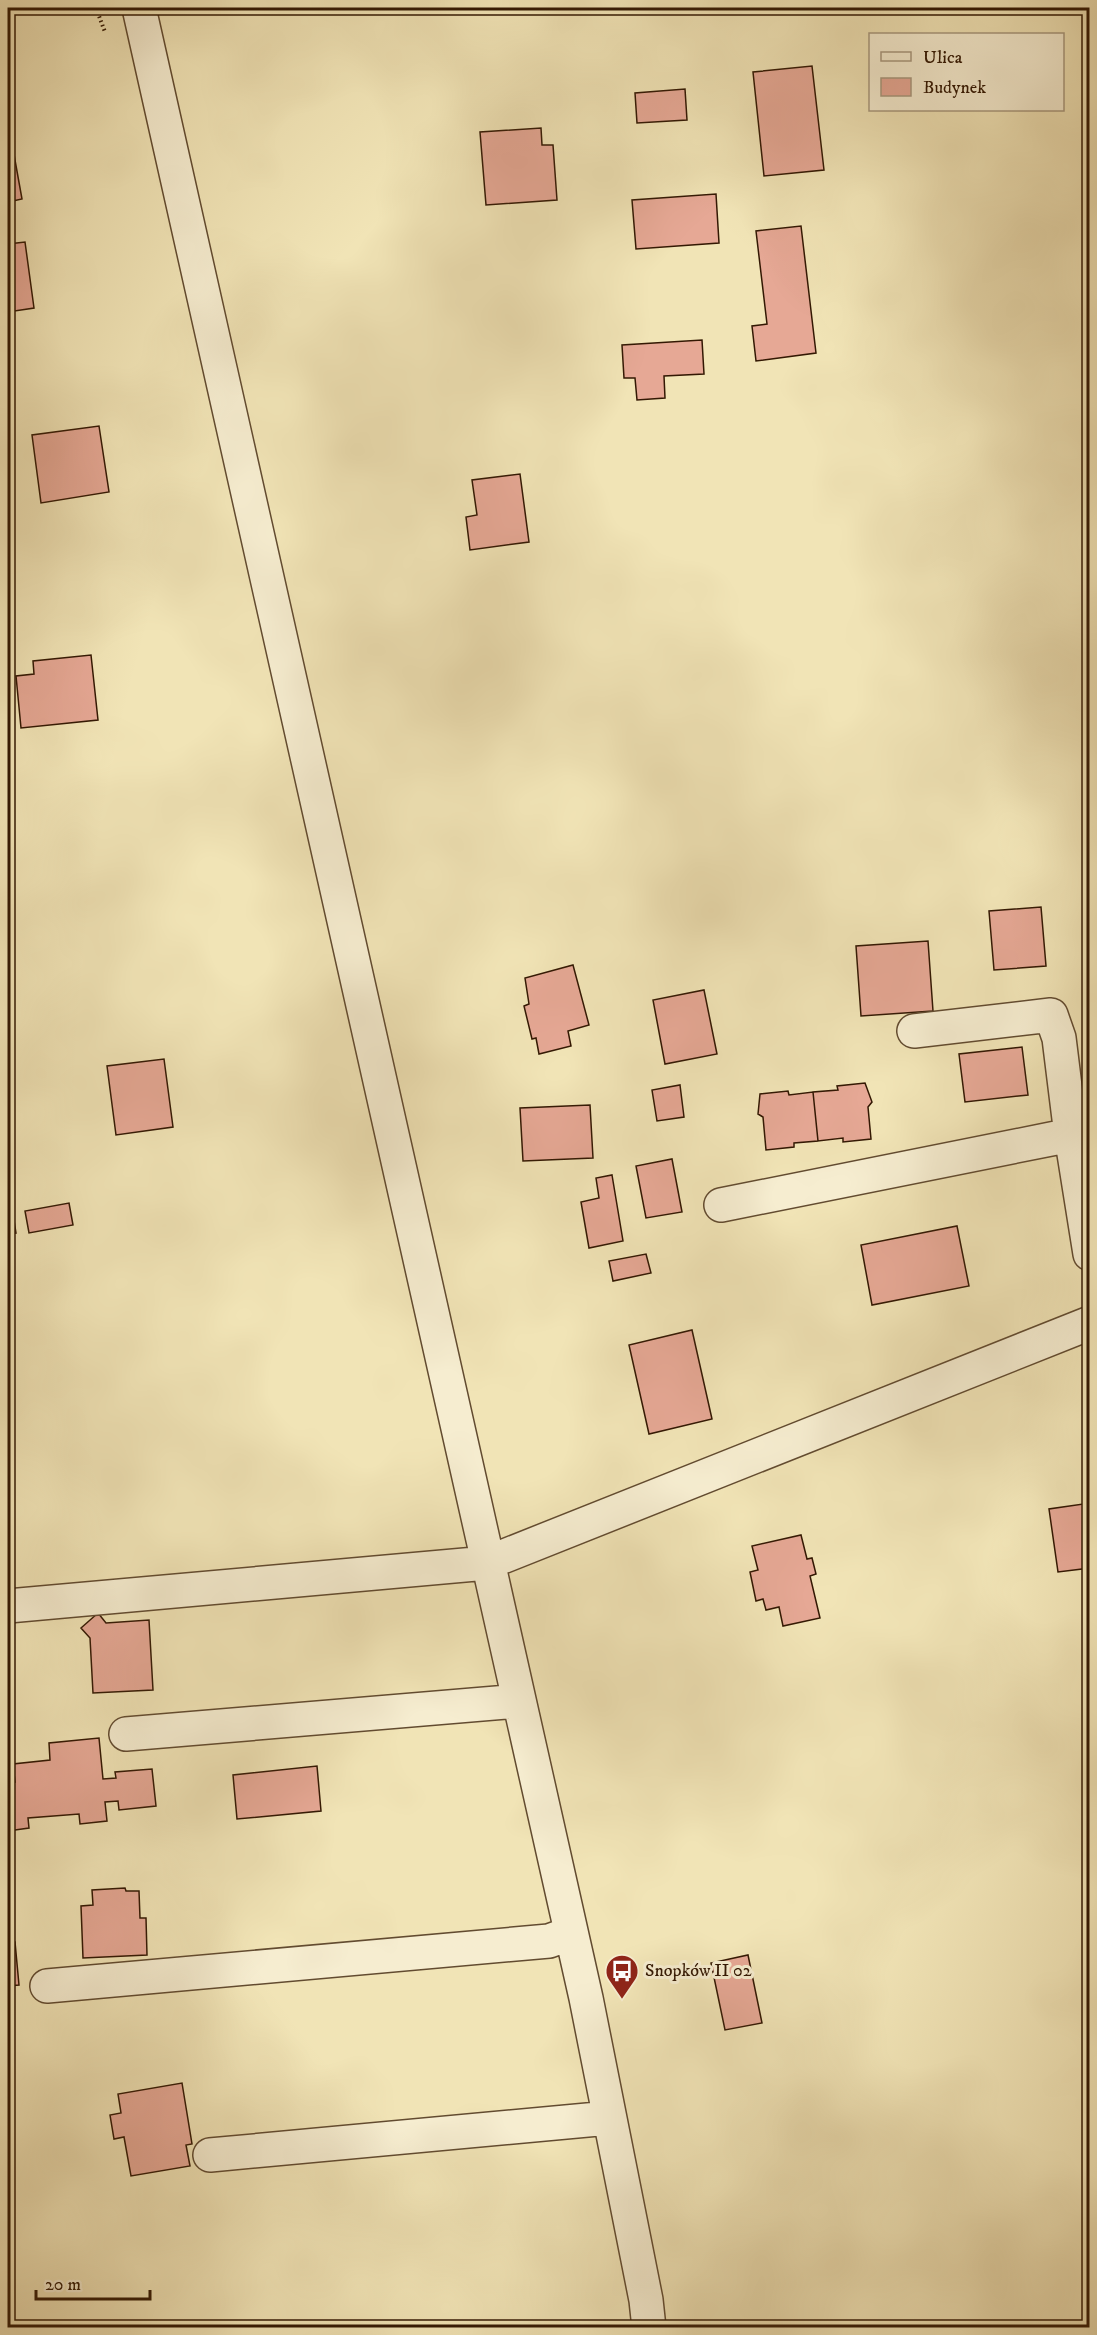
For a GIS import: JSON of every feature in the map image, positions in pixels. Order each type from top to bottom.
[{"type":"street","points":[[140,8],[571,1933],[646,2300],[649,2328]]},
{"type":"street","points":[[914,1030],[1051,1015],[1059,1038],[1089,1254]]},
{"type":"street","points":[[721,1205],[1071,1135]]},
{"type":"street","points":[[8,1606],[487,1563],[1089,1323]]},
{"type":"street","points":[[126,1734],[519,1701]]},
{"type":"street","points":[[47,1986],[549,1941],[571,1933]]},
{"type":"street","points":[[210,2155],[609,2118]]},
{"type":"building","points":[[812,66],[824,170],[764,176],[753,72]]},
{"type":"building","points":[[685,89],[687,120],[637,123],[635,93]]},
{"type":"building","points":[[541,128],[542,145],[553,145],[557,200],[486,205],[480,132]]},
{"type":"building","points":[[13,149],[22,199],[8,202],[8,150]]},
{"type":"building","points":[[716,194],[719,243],[636,249],[632,200]]},
{"type":"building","points":[[801,226],[816,353],[756,361],[752,326],[767,324],[756,231]]},
{"type":"building","points":[[25,242],[34,308],[8,312],[8,244]]},
{"type":"building","points":[[702,340],[704,374],[664,376],[665,398],[637,400],[635,378],[624,378],[622,345]]},
{"type":"building","points":[[8,349],[13,391],[8,392]]},
{"type":"building","points":[[99,426],[109,492],[41,503],[32,435]]},
{"type":"building","points":[[520,474],[529,542],[470,550],[466,517],[477,515],[472,480]]},
{"type":"building","points":[[91,655],[98,720],[21,728],[16,676],[34,674],[33,661]]},
{"type":"building","points":[[1041,907],[1046,966],[994,970],[989,911]]},
{"type":"building","points":[[928,941],[933,1011],[861,1016],[856,946]]},
{"type":"building","points":[[573,965],[589,1025],[568,1031],[571,1046],[539,1054],[536,1038],[532,1039],[524,1006],[529,1004],[525,978]]},
{"type":"building","points":[[704,990],[717,1054],[665,1064],[653,1000]]},
{"type":"building","points":[[1022,1047],[1028,1095],[965,1102],[959,1054]]},
{"type":"building","points":[[164,1059],[173,1127],[116,1135],[107,1066]]},
{"type":"building","points":[[865,1083],[872,1102],[868,1107],[871,1139],[843,1142],[843,1138],[818,1141],[813,1092],[838,1090],[837,1086]]},
{"type":"building","points":[[680,1085],[684,1117],[657,1121],[652,1090]]},
{"type":"building","points":[[788,1091],[789,1095],[813,1092],[818,1141],[794,1143],[794,1147],[766,1150],[763,1117],[758,1114],[760,1094]]},
{"type":"building","points":[[590,1105],[593,1158],[523,1161],[520,1108]]},
{"type":"building","points":[[672,1159],[682,1212],[646,1218],[636,1166]]},
{"type":"building","points":[[612,1175],[623,1241],[589,1248],[581,1202],[599,1198],[596,1178]]},
{"type":"building","points":[[8,1182],[16,1233],[8,1234]]},
{"type":"building","points":[[69,1203],[73,1225],[29,1233],[25,1211]]},
{"type":"building","points":[[957,1226],[969,1286],[872,1305],[861,1245]]},
{"type":"building","points":[[646,1254],[651,1273],[613,1281],[609,1261]]},
{"type":"building","points":[[692,1330],[712,1419],[649,1434],[629,1345]]},
{"type":"building","points":[[1090,1503],[1090,1568],[1058,1572],[1049,1509]]},
{"type":"building","points":[[801,1535],[807,1559],[812,1558],[816,1574],[810,1576],[820,1618],[783,1626],[779,1607],[766,1610],[763,1599],[756,1601],[750,1572],[758,1570],[752,1546]]},
{"type":"building","points":[[98,1613],[106,1623],[149,1620],[153,1690],[93,1693],[90,1638],[81,1628]]},
{"type":"building","points":[[99,1738],[103,1779],[116,1778],[115,1772],[152,1769],[156,1806],[119,1810],[118,1801],[105,1802],[107,1821],[80,1824],[79,1814],[28,1818],[29,1828],[8,1831],[8,1783],[15,1782],[13,1764],[50,1760],[49,1743]]},
{"type":"building","points":[[317,1766],[321,1811],[237,1819],[233,1775]]},
{"type":"building","points":[[125,1888],[126,1891],[139,1891],[140,1918],[146,1918],[147,1955],[83,1958],[81,1906],[93,1905],[92,1890]]},
{"type":"building","points":[[8,1942],[15,1942],[19,1985],[8,1986]]},
{"type":"building","points":[[748,1955],[762,2023],[725,2030],[711,1963]]},
{"type":"building","points":[[182,2083],[192,2144],[186,2145],[190,2166],[131,2176],[124,2137],[114,2139],[110,2115],[121,2113],[118,2094]]},
{"type":"place","name":"Snopków II 02","points":[[622,2000]]}]
